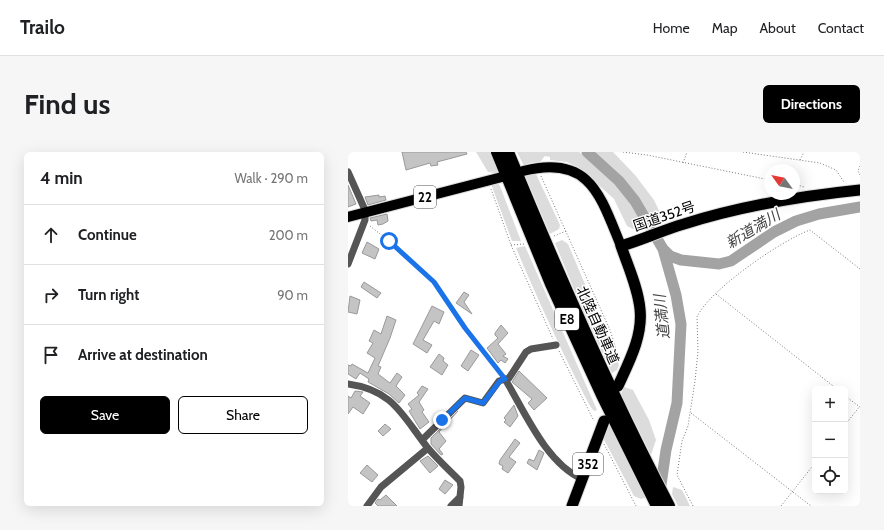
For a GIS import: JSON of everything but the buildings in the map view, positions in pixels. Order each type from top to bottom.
[{"type":"highway","name":"北陸自動車道","points":[[497,152],[551,284],[657,506]]},
{"type":"highway","name":"北陸自動車道","points":[[508,152],[581,325],[647,464],[669,506]]},
{"type":"highway","name":"国道352号","points":[[618,386],[636,343],[640,309],[633,280],[621,246],[665,232],[683,224],[728,211],[806,196],[860,190]]},
{"type":"highway","name":"352","points":[[572,506],[600,431]]},
{"type":"main road","points":[[523,171],[537,168],[558,167],[568,169],[591,185],[602,200],[621,246]]},
{"type":"main road","name":"22","points":[[348,217],[364,218],[502,177]]},
{"type":"street","points":[[348,172],[364,210],[364,218],[348,264]]},
{"type":"street","points":[[422,440],[465,398],[483,403],[500,381],[509,378],[526,352],[531,349],[556,345]]},
{"type":"street","points":[[505,379],[535,431],[548,449],[567,471],[582,479]]},
{"type":"street","points":[[348,385],[364,386],[395,405],[409,420],[428,448],[460,481],[461,487],[459,506]]},
{"type":"street","points":[[367,506],[381,487],[428,448]]},
{"type":"street","points":[[450,506],[460,497]]},
{"type":"path","points":[[623,152],[647,155],[764,179]]},
{"type":"path","points":[[683,163],[687,152]]},
{"type":"path","points":[[743,152],[820,163],[836,170],[841,176],[846,192]]},
{"type":"path","points":[[800,160],[804,152]]},
{"type":"path","points":[[860,166],[858,172],[860,175]]},
{"type":"path","points":[[537,168],[567,231],[610,330],[624,372]]},
{"type":"path","points":[[488,181],[511,245],[556,345],[636,506]]},
{"type":"path","points":[[800,185],[805,188],[806,196]]},
{"type":"path","points":[[364,218],[434,282],[465,328],[505,379]]},
{"type":"path","points":[[693,506],[677,475],[682,441],[687,432],[697,366],[697,317],[716,294],[763,255],[810,230],[860,269]]},
{"type":"path","points":[[552,237],[567,231]]},
{"type":"path","points":[[511,245],[524,244]]},
{"type":"path","points":[[716,294],[833,386]]},
{"type":"path","points":[[848,398],[860,407],[848,422]]},
{"type":"path","points":[[690,413],[811,506]]},
{"type":"path","points":[[781,506],[812,467]]},
{"type":"shaded area","points":[[476,152],[492,152],[500,174],[488,172]]},
{"type":"shaded area","points":[[517,152],[579,152],[594,161],[617,181],[633,203],[644,224],[633,229],[627,226],[614,199],[581,169],[567,162],[550,160],[550,157],[545,156],[540,162],[529,163],[524,166]]},
{"type":"shaded area","points":[[590,152],[613,152],[635,175],[654,200],[662,217],[649,222],[623,184]]},
{"type":"shaded area","points":[[535,172],[560,225],[559,229],[550,234],[525,175]]},
{"type":"shaded area","points":[[497,182],[500,186],[521,241],[512,241],[491,184]]},
{"type":"shaded area","points":[[562,240],[568,244],[619,365],[617,370],[612,373],[583,311],[555,243]]},
{"type":"shaded area","points":[[525,246],[597,410],[594,411],[590,406],[580,387],[533,288],[516,248]]},
{"type":"shaded area","points":[[624,387],[633,390],[649,420],[656,440],[651,455],[621,394]]},
{"type":"shaded area","points":[[607,424],[611,424],[648,497],[641,499],[634,496],[601,434]]},
{"type":"shaded area","points":[[673,487],[682,490],[690,506],[678,506],[672,494]]},
{"type":"waterway","name":"道満川","points":[[587,152],[619,181],[635,201],[663,249],[676,295],[681,324],[677,403],[666,450],[660,492]]},
{"type":"waterway","name":"新道満川","points":[[663,249],[670,256],[681,260],[719,264],[731,261],[774,232],[796,221],[819,214],[860,207]]},
{"type":"route","points":[[389,241],[424,271],[434,282],[443,293],[456,316],[505,379],[500,381],[483,403],[465,398],[442,420]]}]
